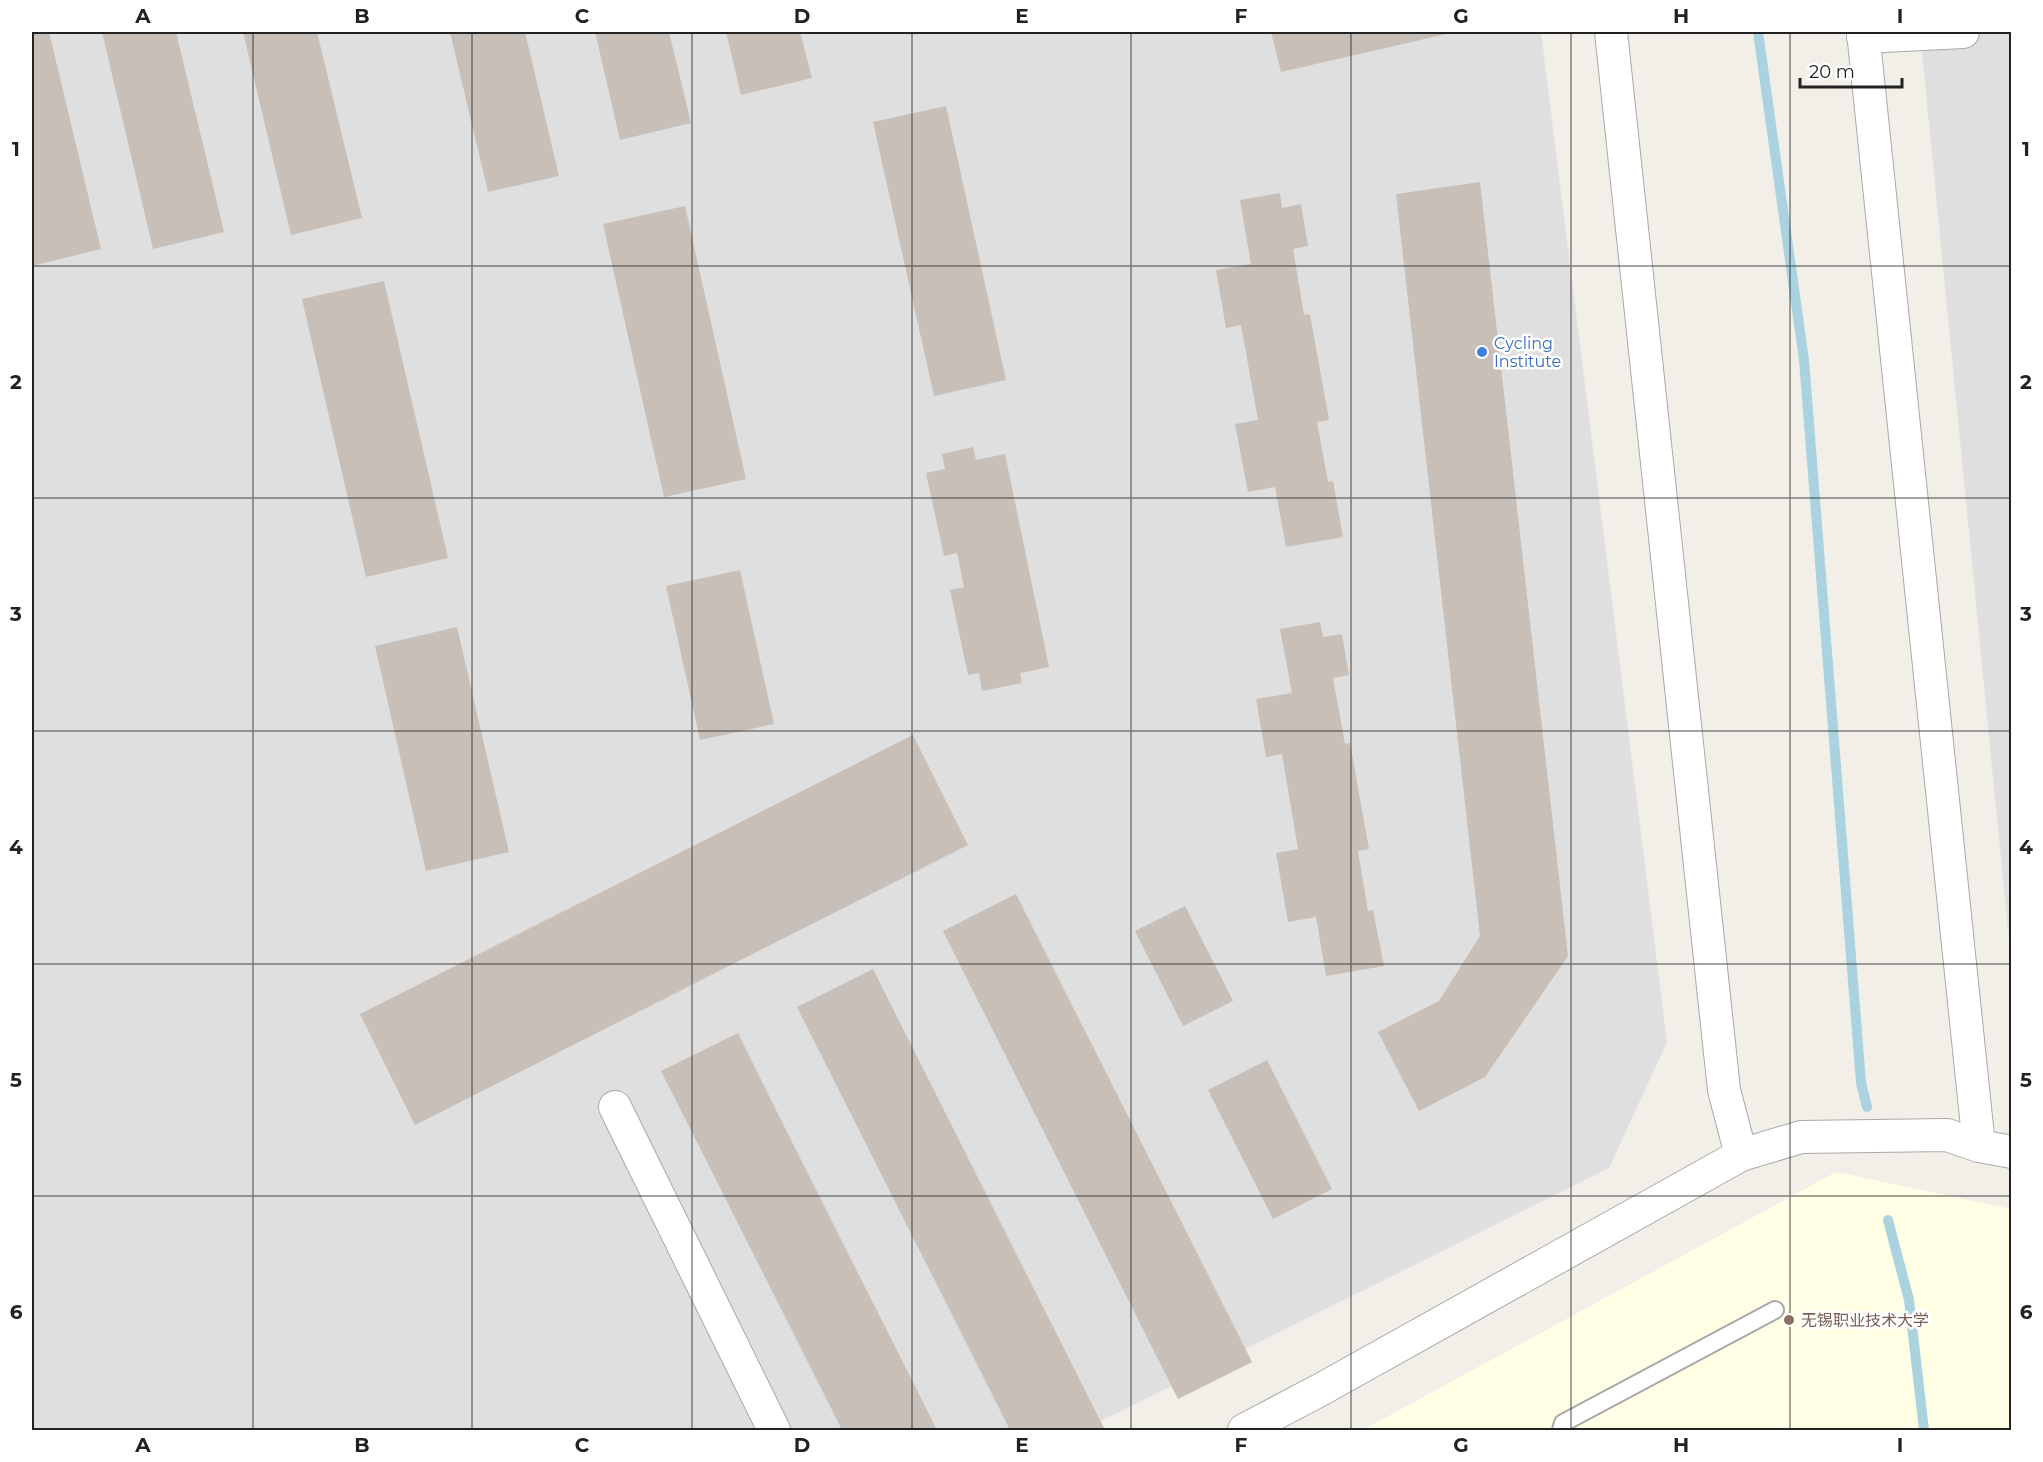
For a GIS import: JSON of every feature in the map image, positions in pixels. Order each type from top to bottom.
[{"type":"street","points":[[1611,32],[1724,1090],[1741,1155]]},
{"type":"street","points":[[1963,32],[1863,34],[1978,1146]]},
{"type":"street","points":[[615,1107],[774,1431]]},
{"type":"street","points":[[1244,1431],[1741,1155],[1801,1137],[1947,1135],[1978,1146],[2012,1152]]},
{"type":"lane","points":[[1561,1431],[1563,1423],[1775,1311]]},
{"type":"shaded area","points":[[32,32],[1541,32],[1667,1042],[1609,1168],[1083,1430],[32,1430]]},
{"type":"shaded area","points":[[1920,32],[2011,32],[2011,961]]},
{"type":"shaded area","name":"无锡职业技术大学","points":[[1836,1172],[2011,1209],[2011,1430],[1363,1430]]},
{"type":"building","points":[[32,32],[49,32],[101,249],[32,266]]},
{"type":"building","points":[[102,32],[176,32],[224,232],[153,249]]},
{"type":"building","points":[[243,32],[317,32],[362,218],[291,235]]},
{"type":"building","points":[[450,32],[525,32],[559,176],[488,192]]},
{"type":"building","points":[[595,32],[669,32],[691,123],[620,140]]},
{"type":"building","points":[[726,32],[800,32],[812,78],[741,95]]},
{"type":"building","points":[[1271,32],[1455,32],[1281,72]]},
{"type":"building","points":[[946,106],[1006,380],[934,396],[873,122]]},
{"type":"building","points":[[1480,182],[1568,956],[1485,1077],[1419,1111],[1378,1032],[1439,1001],[1480,936],[1396,194]]},
{"type":"building","points":[[1280,193],[1282,208],[1301,204],[1308,246],[1293,249],[1304,315],[1310,314],[1329,420],[1317,422],[1328,482],[1333,481],[1343,537],[1286,547],[1275,487],[1248,492],[1235,424],[1258,420],[1241,325],[1226,328],[1216,270],[1251,264],[1240,200]]},
{"type":"building","points":[[685,206],[746,479],[664,497],[603,224]]},
{"type":"building","points":[[384,281],[448,558],[366,577],[302,299]]},
{"type":"building","points":[[973,447],[976,460],[1005,454],[1049,667],[1020,673],[1022,683],[982,691],[979,673],[968,675],[950,590],[964,587],[957,553],[944,556],[926,473],[945,469],[942,454]]},
{"type":"building","points":[[740,570],[774,724],[700,740],[666,586]]},
{"type":"building","points":[[1320,622],[1323,637],[1342,634],[1349,675],[1333,678],[1345,744],[1350,743],[1369,849],[1358,851],[1368,911],[1373,910],[1384,966],[1326,976],[1316,917],[1288,922],[1276,853],[1298,849],[1282,754],[1266,757],[1256,699],[1292,693],[1280,629]]},
{"type":"building","points":[[457,627],[509,852],[426,871],[375,646]]},
{"type":"building","points":[[913,735],[968,845],[415,1125],[360,1014]]},
{"type":"building","points":[[1016,894],[1252,1362],[1178,1399],[943,931]]},
{"type":"building","points":[[1185,906],[1233,1001],[1183,1026],[1135,931]]},
{"type":"building","points":[[873,969],[1105,1430],[1010,1430],[797,1007]]},
{"type":"building","points":[[738,1033],[937,1430],[842,1430],[661,1071]]},
{"type":"building","points":[[1267,1060],[1332,1189],[1273,1219],[1208,1090]]},
{"type":"waterway","points":[[1758,32],[1804,360],[1861,1083],[1867,1107]]},
{"type":"waterway","points":[[1888,1220],[1909,1300],[1924,1430]]},
{"type":"place","name":"Cycling Institute","points":[[1482,352]]},
{"type":"place","name":"无锡职业技术大学","points":[[1789,1320]]}]
